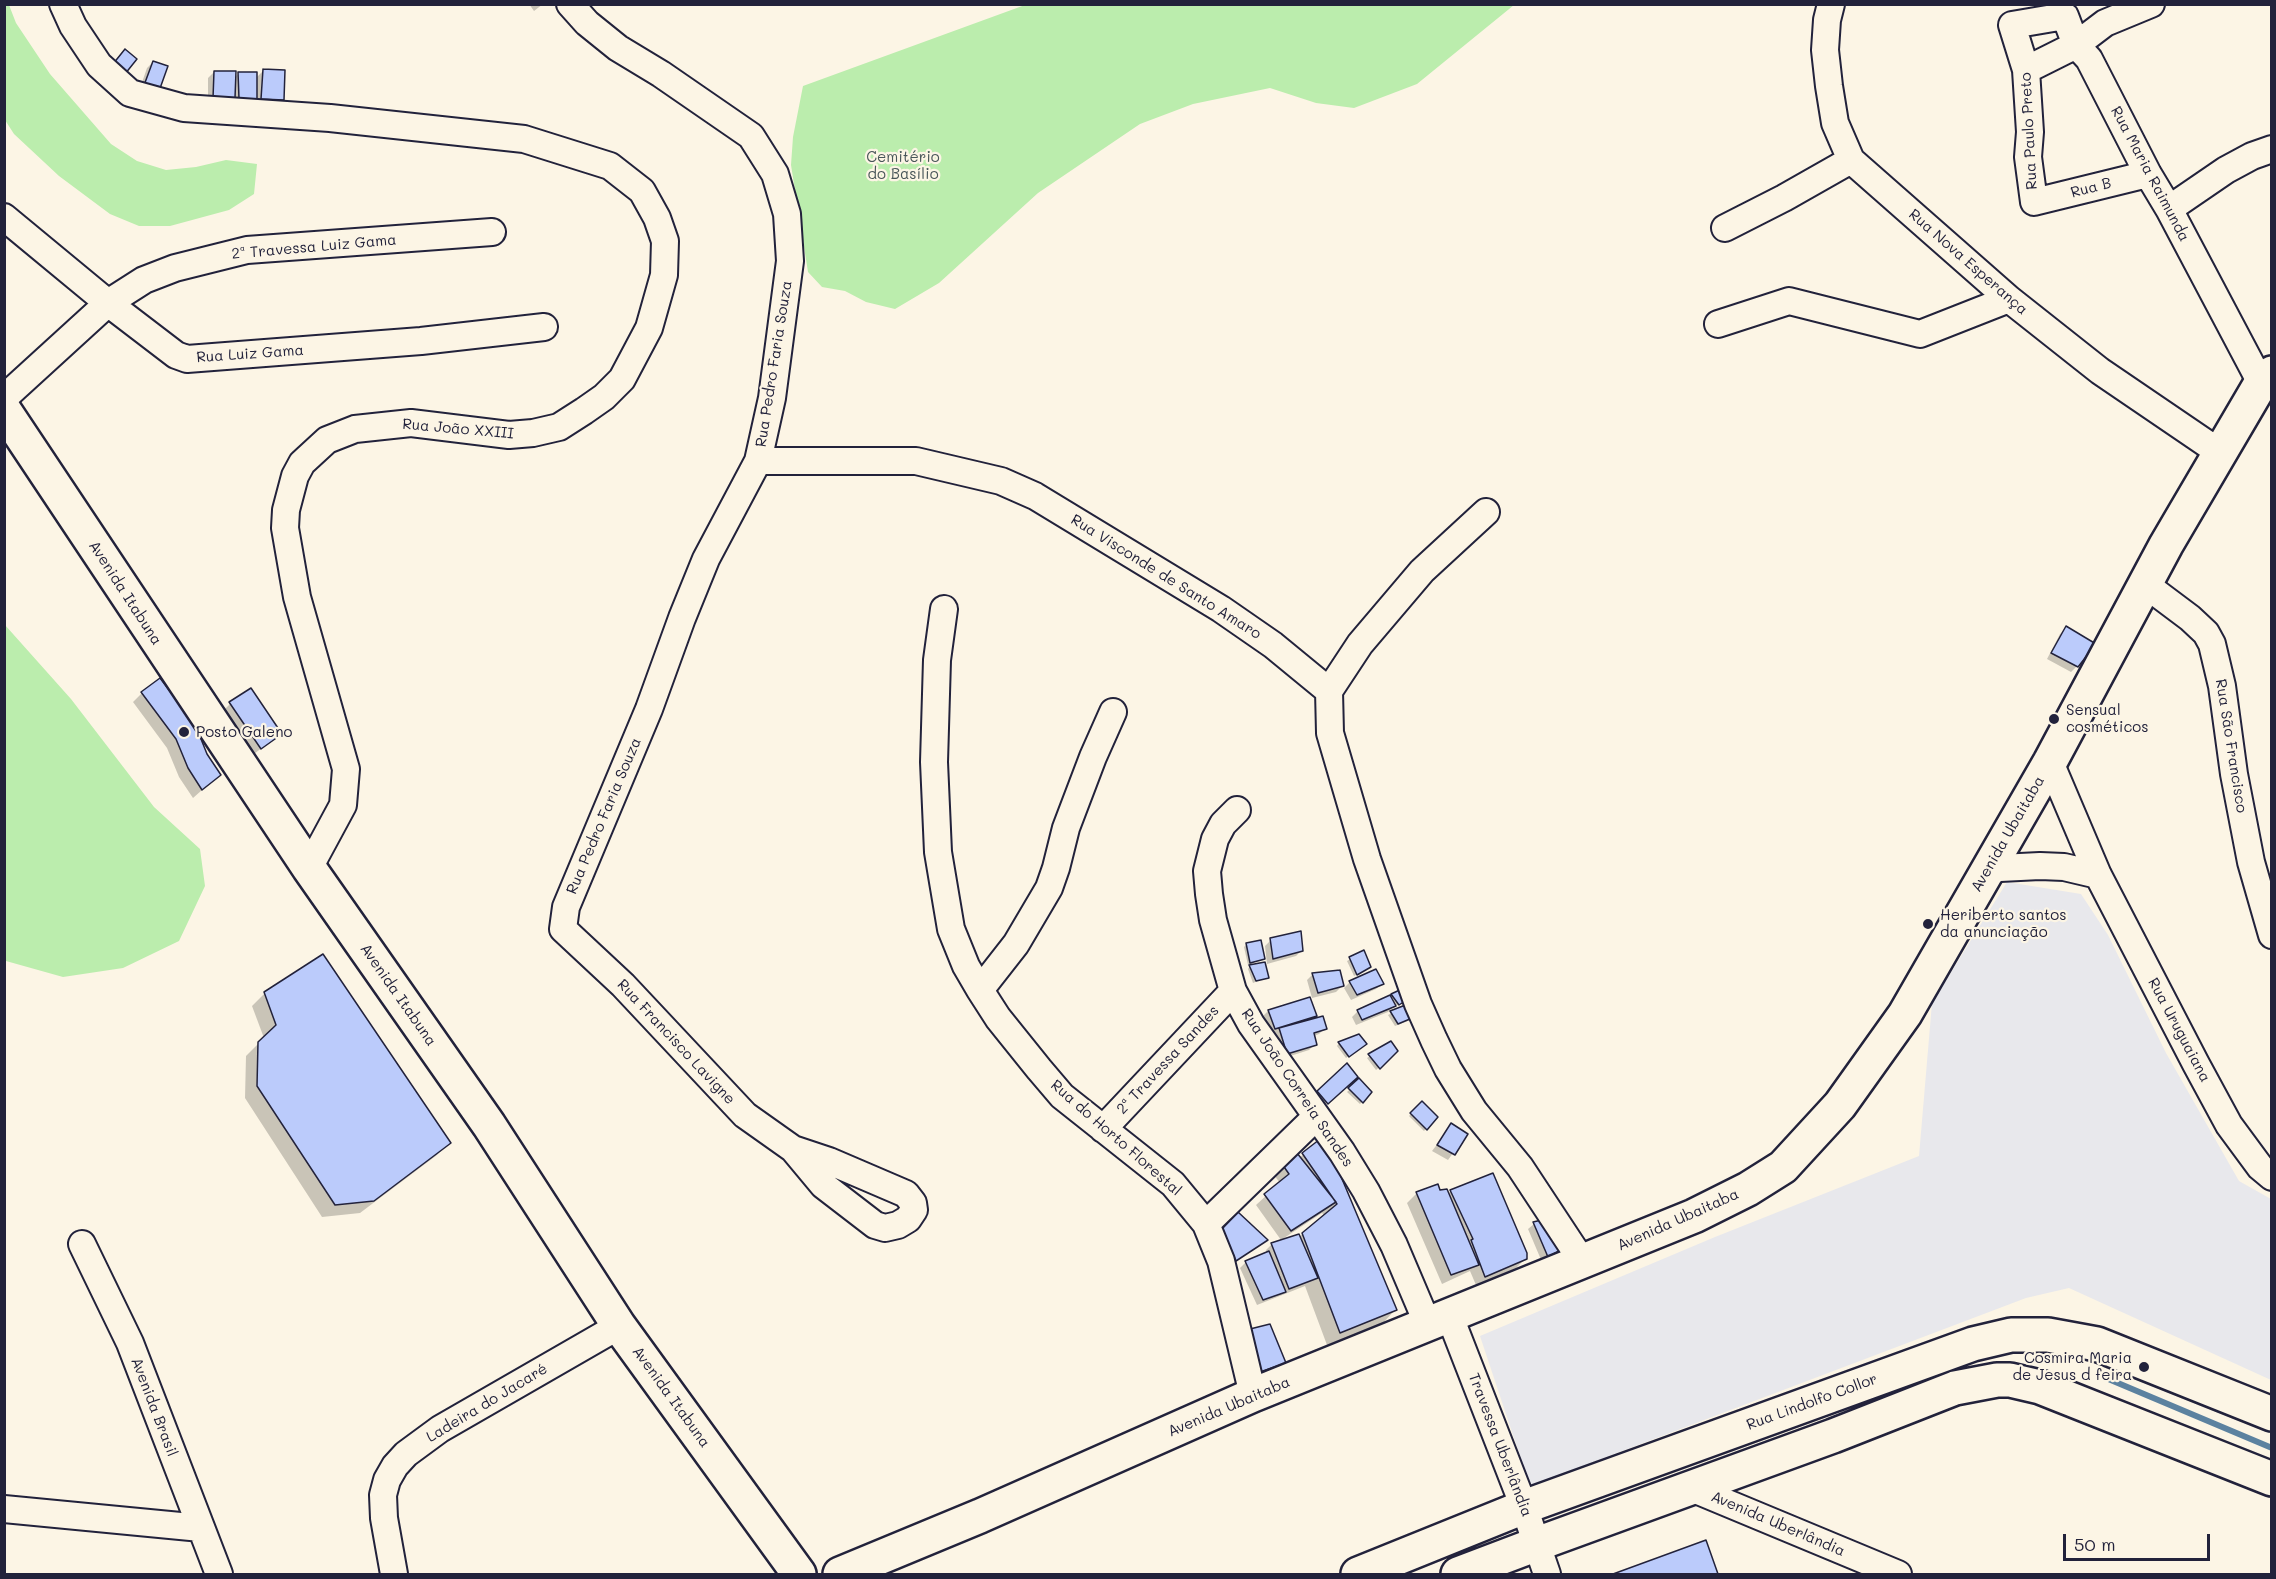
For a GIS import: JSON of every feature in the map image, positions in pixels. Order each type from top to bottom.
[{"type":"main road","name":"Avenida Ubaitaba","points":[[840,1575],[980,1516],[1253,1395],[1694,1216],[1748,1189],[1784,1167],[1840,1105],[1905,1014],[2050,762],[2166,545],[2219,452],[2266,378]]},
{"type":"main road","name":"Avenida Itabuna","points":[[4,410],[309,868],[489,1125],[619,1326],[799,1575]]},
{"type":"main road","name":"Rua Lindolfo Collor","points":[[1358,1575],[1524,1507],[1973,1344],[2011,1335],[2048,1335],[2097,1344],[2271,1414]]},
{"type":"main road","points":[[1458,1575],[1833,1436],[1955,1388],[2010,1380],[2040,1387],[2271,1479]]},
{"type":"street","name":"Rua João XXIII","points":[[63,4],[73,26],[99,65],[130,93],[184,108],[330,118],[524,139],[610,166],[642,191],[657,218],[665,241],[664,275],[649,328],[622,379],[604,397],[559,427],[533,433],[509,435],[411,423],[355,429],[327,440],[302,463],[295,476],[286,510],[287,539],[297,597],[346,769],[343,805],[309,868]]},
{"type":"street","name":"Rua Pedro Faria Souza","points":[[563,929],[566,907],[649,710],[706,559],[758,461],[772,398],[790,261],[787,214],[774,174],[751,136],[661,74],[618,48],[587,23],[570,4]]},
{"type":"street","name":"Rua Nova Esperança","points":[[1831,4],[1827,20],[1825,50],[1829,86],[1835,123],[1851,160],[2009,299],[2100,371],[2219,452]]},
{"type":"street","points":[[2065,16],[2145,7]]},
{"type":"street","points":[[2026,70],[2076,45],[2106,23],[2145,7]]},
{"type":"street","name":"Rua Paulo Preto","points":[[2034,202],[2028,157],[2030,132],[2026,70],[2012,26],[2065,16]]},
{"type":"street","name":"Rua Maria Raimunda","points":[[2065,16],[2076,45],[2089,58],[2148,174],[2266,378]]},
{"type":"street","points":[[2169,209],[2226,170],[2271,149]]},
{"type":"street","points":[[1725,228],[1851,160]]},
{"type":"street","name":"Rua B","points":[[2034,202],[2148,174]]},
{"type":"street","name":"Rua Luiz Gama","points":[[4,217],[108,303],[176,355],[187,359],[421,341],[544,327]]},
{"type":"street","name":"2ª Travessa Luiz Gama","points":[[4,398],[108,303],[154,276],[193,262],[247,250],[492,232]]},
{"type":"street","points":[[1718,324],[1789,301],[1920,334],[2009,299]]},
{"type":"street","name":"Rua Visconde de Santo Amaro","points":[[758,461],[916,461],[1001,481],[1035,496],[1221,609],[1273,645],[1329,691]]},
{"type":"street","points":[[1486,512],[1422,571],[1360,644],[1329,691],[1330,733],[1367,859],[1418,1004],[1434,1040],[1448,1069],[1474,1111],[1520,1167],[1582,1261]]},
{"type":"street","name":"Rua São Francisco","points":[[2146,585],[2190,618],[2206,633],[2212,644],[2222,686],[2238,796],[2251,862],[2271,936]]},
{"type":"street","name":"Rua do Horto Florestal","points":[[944,609],[937,660],[934,762],[938,852],[951,929],[966,966],[998,1018],[1054,1087],[1173,1184],[1190,1201],[1206,1224],[1221,1261],[1253,1395]]},
{"type":"street","points":[[980,990],[1016,944],[1049,888],[1066,828],[1113,712]]},
{"type":"street","name":"Rua Uruguaiana","points":[[2050,762],[2098,875],[2196,1064],[2229,1125],[2260,1167],[2271,1177]]},
{"type":"street","name":"Rua João Correia Sandes","points":[[1237,810],[1223,824],[1215,839],[1208,872],[1214,920],[1233,991],[1251,1024],[1342,1152],[1439,1321]]},
{"type":"street","points":[[1985,872],[2000,868],[2040,866],[2064,867],[2098,875]]},
{"type":"street","name":"Rua Francisco Lavigne","points":[[563,929],[623,986],[744,1115],[794,1149]]},
{"type":"street","name":"2ª Travessa Sandes","points":[[1103,1129],[1233,991]]},
{"type":"street","points":[[1206,1224],[1316,1117]]},
{"type":"street","name":"Avenida Brasil","points":[[82,1244],[130,1343],[219,1575]]},
{"type":"street","name":"Travessa Uberlândia","points":[[1439,1321],[1524,1507],[1547,1575]]},
{"type":"street","name":"Ladeira do Jacaré","points":[[394,1575],[384,1518],[383,1496],[387,1480],[395,1466],[406,1454],[440,1429],[619,1326]]},
{"type":"street","name":"Avenida Uberlândia","points":[[1691,1488],[1898,1575]]},
{"type":"street","points":[[4,1509],[201,1528]]},
{"type":"shaded area","points":[[2007,882],[2081,894],[2108,935],[2166,1053],[2239,1181],[2271,1199],[2271,1380],[2069,1288],[2026,1298],[1530,1486],[1480,1336],[1715,1237],[1919,1156],[1932,1003]]},
{"type":"green space","points":[[4,5],[9,5],[16,23],[50,74],[111,144],[137,161],[166,170],[196,167],[226,160],[257,164],[254,194],[229,210],[170,226],[139,226],[110,214],[59,176],[14,134],[5,120]]},
{"type":"green space","name":"Cemitério do Basílio","points":[[1025,5],[1514,5],[1417,84],[1354,108],[1316,103],[1270,88],[1193,104],[1140,124],[1038,193],[939,283],[895,309],[866,302],[845,291],[822,287],[808,272],[791,165],[793,137],[803,86]]},
{"type":"green space","points":[[5,625],[71,699],[154,807],[200,849],[205,886],[179,941],[123,968],[63,977],[6,961]]},
{"type":"building","points":[[125,49],[137,59],[125,74],[113,64]]},
{"type":"building","points":[[153,61],[168,66],[158,94],[143,88]]},
{"type":"building","points":[[263,69],[285,70],[284,100],[261,99]]},
{"type":"building","points":[[214,71],[236,71],[235,98],[213,98]]},
{"type":"building","points":[[238,72],[257,72],[257,99],[239,99]]},
{"type":"building","points":[[2066,626],[2096,644],[2078,667],[2051,653]]},
{"type":"building","name":"Posto Galeno","points":[[160,678],[195,724],[207,754],[221,775],[202,790],[188,768],[176,739],[141,692]]},
{"type":"building","points":[[251,688],[282,734],[261,749],[229,702]]},
{"type":"building","points":[[1301,931],[1303,951],[1273,959],[1270,938]]},
{"type":"building","points":[[1261,940],[1265,959],[1250,963],[1246,943]]},
{"type":"building","points":[[1364,950],[1371,967],[1357,975],[1349,957]]},
{"type":"building","points":[[323,954],[451,1143],[374,1201],[335,1205],[257,1086],[258,1042],[276,1025],[264,992]]},
{"type":"building","points":[[1265,962],[1269,978],[1256,981],[1249,965]]},
{"type":"building","points":[[1376,969],[1384,984],[1357,995],[1349,981]]},
{"type":"building","points":[[1340,970],[1344,986],[1318,993],[1312,973]]},
{"type":"building","points":[[1404,988],[1408,999],[1399,1005],[1391,994]]},
{"type":"building","points":[[1390,995],[1396,1006],[1362,1020],[1357,1010]]},
{"type":"building","points":[[1310,997],[1317,1016],[1275,1029],[1268,1010]]},
{"type":"building","points":[[1408,1004],[1417,1016],[1398,1024],[1390,1011]]},
{"type":"building","points":[[1323,1016],[1327,1029],[1314,1033],[1317,1045],[1287,1054],[1279,1028]]},
{"type":"building","points":[[1359,1034],[1367,1044],[1349,1057],[1338,1042]]},
{"type":"building","points":[[1391,1041],[1398,1051],[1380,1069],[1368,1054]]},
{"type":"building","points":[[1347,1063],[1358,1077],[1328,1104],[1317,1091]]},
{"type":"building","points":[[1359,1078],[1372,1092],[1363,1103],[1348,1088]]},
{"type":"building","points":[[1422,1101],[1438,1117],[1427,1130],[1410,1113]]},
{"type":"building","points":[[1451,1123],[1468,1134],[1455,1155],[1437,1145]]},
{"type":"building","points":[[1324,1136],[1397,1310],[1340,1333],[1302,1233],[1337,1204],[1302,1153]]},
{"type":"building","points":[[1297,1153],[1336,1202],[1291,1231],[1264,1194],[1289,1174],[1282,1164]]},
{"type":"building","points":[[1493,1173],[1527,1253],[1527,1259],[1485,1277],[1471,1240],[1473,1239],[1450,1190]]},
{"type":"building","points":[[1438,1184],[1440,1190],[1447,1189],[1479,1265],[1451,1275],[1416,1192]]},
{"type":"building","points":[[1238,1212],[1268,1240],[1236,1261],[1222,1229]]},
{"type":"building","points":[[1546,1219],[1559,1251],[1548,1257],[1533,1222]]},
{"type":"building","points":[[1299,1234],[1318,1278],[1289,1289],[1271,1243]]},
{"type":"building","points":[[1269,1251],[1286,1292],[1263,1300],[1245,1261]]},
{"type":"building","points":[[1270,1324],[1286,1363],[1260,1372],[1246,1330]]},
{"type":"building","points":[[1706,1540],[1718,1574],[1613,1574]]},
{"type":"waterway","points":[[2106,1378],[2272,1448]]},
{"type":"place","name":"Sensual cosméticos","points":[[2054,719]]},
{"type":"place","name":"Posto Galeno","points":[[184,732]]},
{"type":"place","name":"Heriberto santos da anunciação","points":[[1928,924]]},
{"type":"place","name":"Cosmira Maria de Jesus d feira","points":[[2144,1367]]}]
